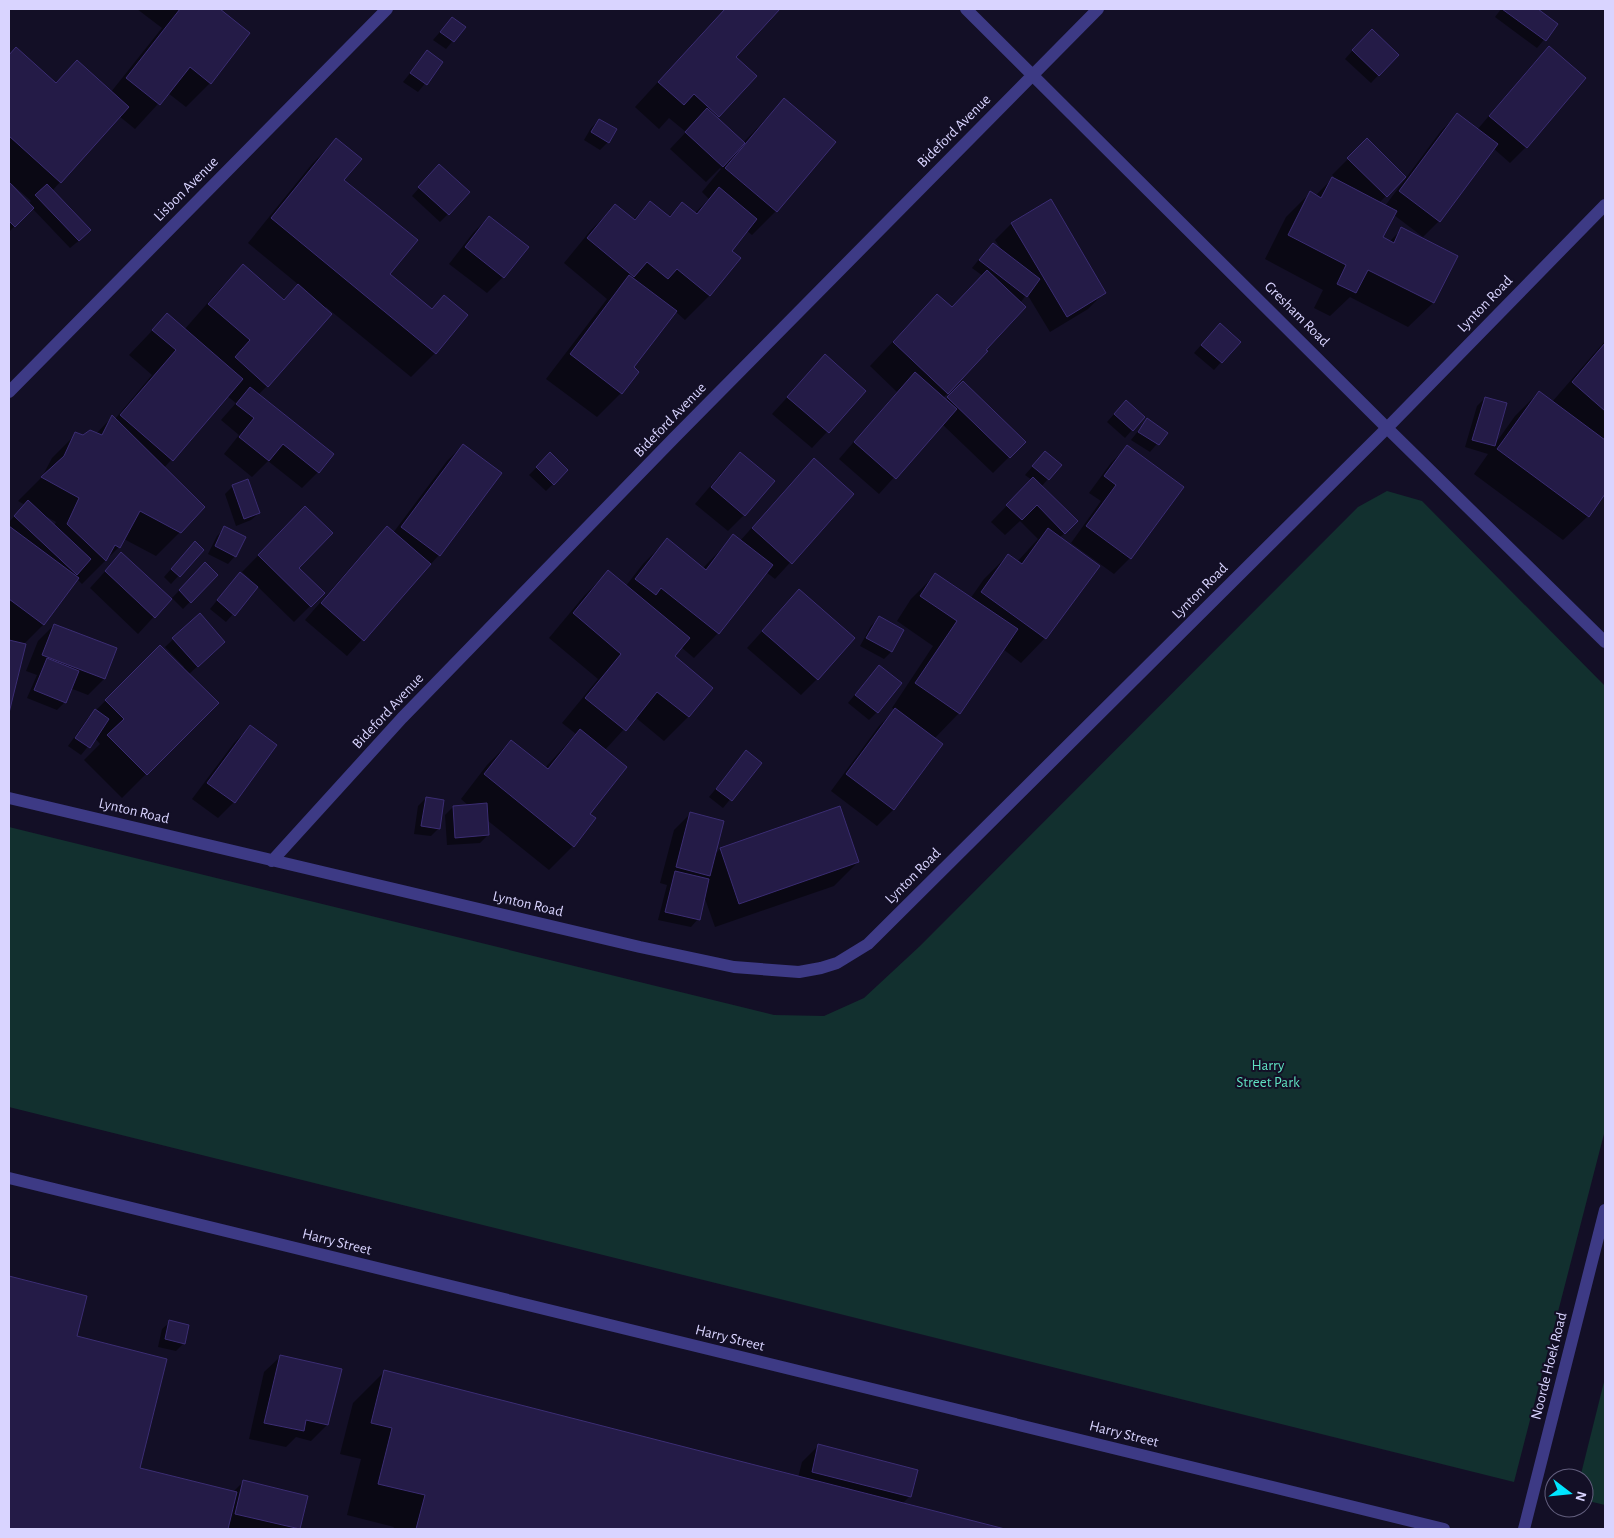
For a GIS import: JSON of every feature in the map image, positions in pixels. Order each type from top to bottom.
[{"type":"street","name":"Lisbon Avenue","points":[[9,392],[387,9]]},
{"type":"street","name":"Gresham Road","points":[[966,9],[1605,642]]},
{"type":"street","name":"Bideford Avenue","points":[[272,861],[402,718],[1098,9]]},
{"type":"street","name":"Lynton Road","points":[[9,798],[640,947],[734,967],[799,972],[837,963],[868,944],[1387,428],[1605,205]]},
{"type":"street","name":"Harry Street","points":[[9,1178],[1444,1529]]},
{"type":"street","name":"Noorde Hoek Road","points":[[1524,1529],[1605,1210]]},
{"type":"green space","name":"Harry Street Park","points":[[1387,491],[1422,501],[1605,686],[1605,1130],[1514,1482],[9,1107],[9,827],[774,1015],[824,1016],[864,998],[920,946],[1358,507]]},
{"type":"green space","points":[[1605,1378],[1605,1505],[1594,1502],[1594,1468],[1582,1468]]},
{"type":"building","points":[[180,9],[220,9],[250,33],[211,84],[190,67],[160,105],[126,78]]},
{"type":"building","points":[[725,9],[780,9],[736,57],[757,76],[719,117],[694,94],[684,105],[658,82]]},
{"type":"building","points":[[1502,9],[1538,9],[1558,24],[1546,41]]},
{"type":"building","points":[[452,17],[466,27],[454,42],[440,32]]},
{"type":"building","points":[[1372,29],[1399,55],[1379,76],[1352,50]]},
{"type":"building","points":[[1549,46],[1586,78],[1527,148],[1489,116]]},
{"type":"building","points":[[16,47],[56,83],[77,60],[129,107],[61,183],[9,136],[9,55]]},
{"type":"building","points":[[427,50],[443,62],[427,85],[410,73]]},
{"type":"building","points":[[784,98],[836,142],[777,212],[725,168]]},
{"type":"building","points":[[707,108],[745,143],[723,167],[685,132]]},
{"type":"building","points":[[1457,113],[1498,144],[1440,222],[1399,191]]},
{"type":"building","points":[[599,119],[617,129],[609,143],[591,132]]},
{"type":"building","points":[[336,138],[362,159],[344,180],[418,240],[390,274],[432,309],[444,295],[468,315],[436,354],[271,218]]},
{"type":"building","points":[[1367,138],[1406,177],[1387,197],[1347,158]]},
{"type":"building","points":[[439,164],[470,192],[449,215],[418,187]]},
{"type":"building","points":[[1332,177],[1397,211],[1383,237],[1394,243],[1401,227],[1458,256],[1434,303],[1368,270],[1356,293],[1337,284],[1346,265],[1288,235],[1310,191],[1321,198]]},
{"type":"building","points":[[9,182],[34,208],[15,227],[9,221]]},
{"type":"building","points":[[47,184],[91,230],[79,241],[35,195]]},
{"type":"building","points":[[719,187],[757,219],[732,251],[741,258],[710,296],[677,269],[668,279],[647,262],[634,277],[587,238],[615,204],[635,220],[650,201],[670,217],[682,202],[697,214]]},
{"type":"building","points":[[1051,199],[1106,293],[1067,317],[1011,223]]},
{"type":"building","points":[[489,216],[529,247],[504,278],[465,247]]},
{"type":"building","points":[[993,243],[1040,279],[1027,297],[979,260]]},
{"type":"building","points":[[243,264],[284,300],[298,284],[332,314],[268,387],[235,357],[250,340],[208,304]]},
{"type":"building","points":[[987,270],[1026,307],[948,394],[893,342],[937,294],[952,307]]},
{"type":"building","points":[[629,275],[677,311],[634,367],[639,372],[622,394],[570,354]]},
{"type":"building","points":[[167,313],[243,379],[173,461],[120,415],[176,350],[152,330]]},
{"type":"building","points":[[1220,323],[1241,342],[1222,363],[1201,345]]},
{"type":"building","points":[[1605,343],[1605,411],[1572,382]]},
{"type":"building","points":[[825,354],[866,391],[829,433],[787,397]]},
{"type":"building","points":[[915,372],[957,409],[896,479],[854,442]]},
{"type":"building","points":[[963,381],[1026,442],[1010,458],[947,397]]},
{"type":"building","points":[[250,387],[334,454],[319,473],[283,444],[269,461],[239,437],[254,418],[236,404]]},
{"type":"building","points":[[1539,391],[1605,440],[1605,494],[1589,517],[1497,449]]},
{"type":"building","points":[[1485,397],[1507,403],[1495,446],[1472,440]]},
{"type":"building","points":[[1126,400],[1145,417],[1133,431],[1114,414]]},
{"type":"building","points":[[112,415],[205,507],[181,533],[140,511],[120,548],[115,545],[106,561],[67,524],[79,498],[41,477],[64,456],[75,432],[83,435],[90,430],[102,435]]},
{"type":"building","points":[[1147,418],[1168,433],[1159,445],[1138,432]]},
{"type":"building","points":[[463,444],[502,473],[440,556],[401,527]]},
{"type":"building","points":[[1127,445],[1184,487],[1131,559],[1086,526],[1116,485],[1104,476]]},
{"type":"building","points":[[1045,451],[1062,465],[1049,480],[1032,466]]},
{"type":"building","points":[[550,452],[568,470],[554,485],[536,467]]},
{"type":"building","points":[[740,452],[775,481],[745,516],[711,487]]},
{"type":"building","points":[[814,458],[854,494],[792,564],[752,528]]},
{"type":"building","points":[[1033,477],[1078,521],[1065,534],[1037,505],[1022,520],[1006,505]]},
{"type":"building","points":[[248,479],[260,513],[244,519],[232,485]]},
{"type":"building","points":[[28,500],[91,559],[77,575],[14,516]]},
{"type":"building","points":[[305,506],[333,533],[299,568],[325,593],[311,607],[258,555]]},
{"type":"building","points":[[9,526],[79,578],[44,625],[9,599]]},
{"type":"building","points":[[224,526],[246,537],[236,557],[215,546]]},
{"type":"building","points":[[387,526],[431,564],[364,641],[321,603]]},
{"type":"building","points":[[1048,528],[1100,566],[1046,639],[981,592],[1008,554],[1022,564]]},
{"type":"building","points":[[733,534],[773,565],[719,634],[661,588],[656,595],[635,579],[667,538],[706,570]]},
{"type":"building","points":[[195,541],[204,550],[180,577],[171,569]]},
{"type":"building","points":[[121,552],[172,599],[155,618],[105,571]]},
{"type":"building","points":[[205,562],[218,575],[191,603],[179,590]]},
{"type":"building","points":[[608,570],[690,638],[675,656],[713,688],[689,717],[657,692],[626,731],[585,698],[621,654],[573,613]]},
{"type":"building","points":[[240,572],[258,587],[235,616],[217,600]]},
{"type":"building","points":[[935,573],[1018,629],[960,714],[915,683],[957,621],[920,596]]},
{"type":"building","points":[[799,589],[855,638],[818,680],[762,631]]},
{"type":"building","points":[[200,613],[225,642],[198,667],[172,638]]},
{"type":"building","points":[[879,616],[904,630],[892,652],[866,638]]},
{"type":"building","points":[[54,624],[117,648],[105,679],[42,655]]},
{"type":"building","points":[[9,640],[26,644],[9,713]]},
{"type":"building","points":[[160,645],[219,703],[147,775],[107,735],[124,719],[105,700]]},
{"type":"building","points":[[47,658],[79,671],[66,703],[34,690]]},
{"type":"building","points":[[879,665],[902,683],[878,713],[855,695]]},
{"type":"building","points":[[895,708],[943,744],[894,810],[846,774]]},
{"type":"building","points":[[95,709],[109,719],[90,748],[75,738]]},
{"type":"building","points":[[250,725],[277,745],[235,803],[207,783]]},
{"type":"building","points":[[580,729],[627,767],[590,814],[596,818],[574,847],[484,774],[511,740],[548,769]]},
{"type":"building","points":[[746,750],[762,763],[732,801],[716,789]]},
{"type":"building","points":[[426,797],[444,800],[440,829],[421,826]]},
{"type":"building","points":[[487,803],[489,835],[455,838],[453,806]]},
{"type":"building","points":[[840,806],[859,862],[739,904],[720,848]]},
{"type":"building","points":[[690,812],[724,821],[710,876],[676,867]]},
{"type":"building","points":[[675,871],[709,879],[700,920],[665,912]]},
{"type":"building","points":[[9,1276],[87,1296],[77,1336],[167,1359],[140,1468],[237,1492],[228,1529],[9,1529]]},
{"type":"building","points":[[169,1320],[189,1325],[185,1344],[165,1339]]},
{"type":"building","points":[[280,1355],[342,1369],[328,1425],[306,1420],[304,1431],[264,1423]]},
{"type":"building","points":[[384,1370],[1005,1529],[416,1529],[425,1495],[378,1484],[392,1428],[371,1423]]},
{"type":"building","points":[[818,1444],[918,1470],[911,1497],[812,1472]]},
{"type":"building","points":[[243,1480],[308,1496],[300,1529],[235,1514]]}]
